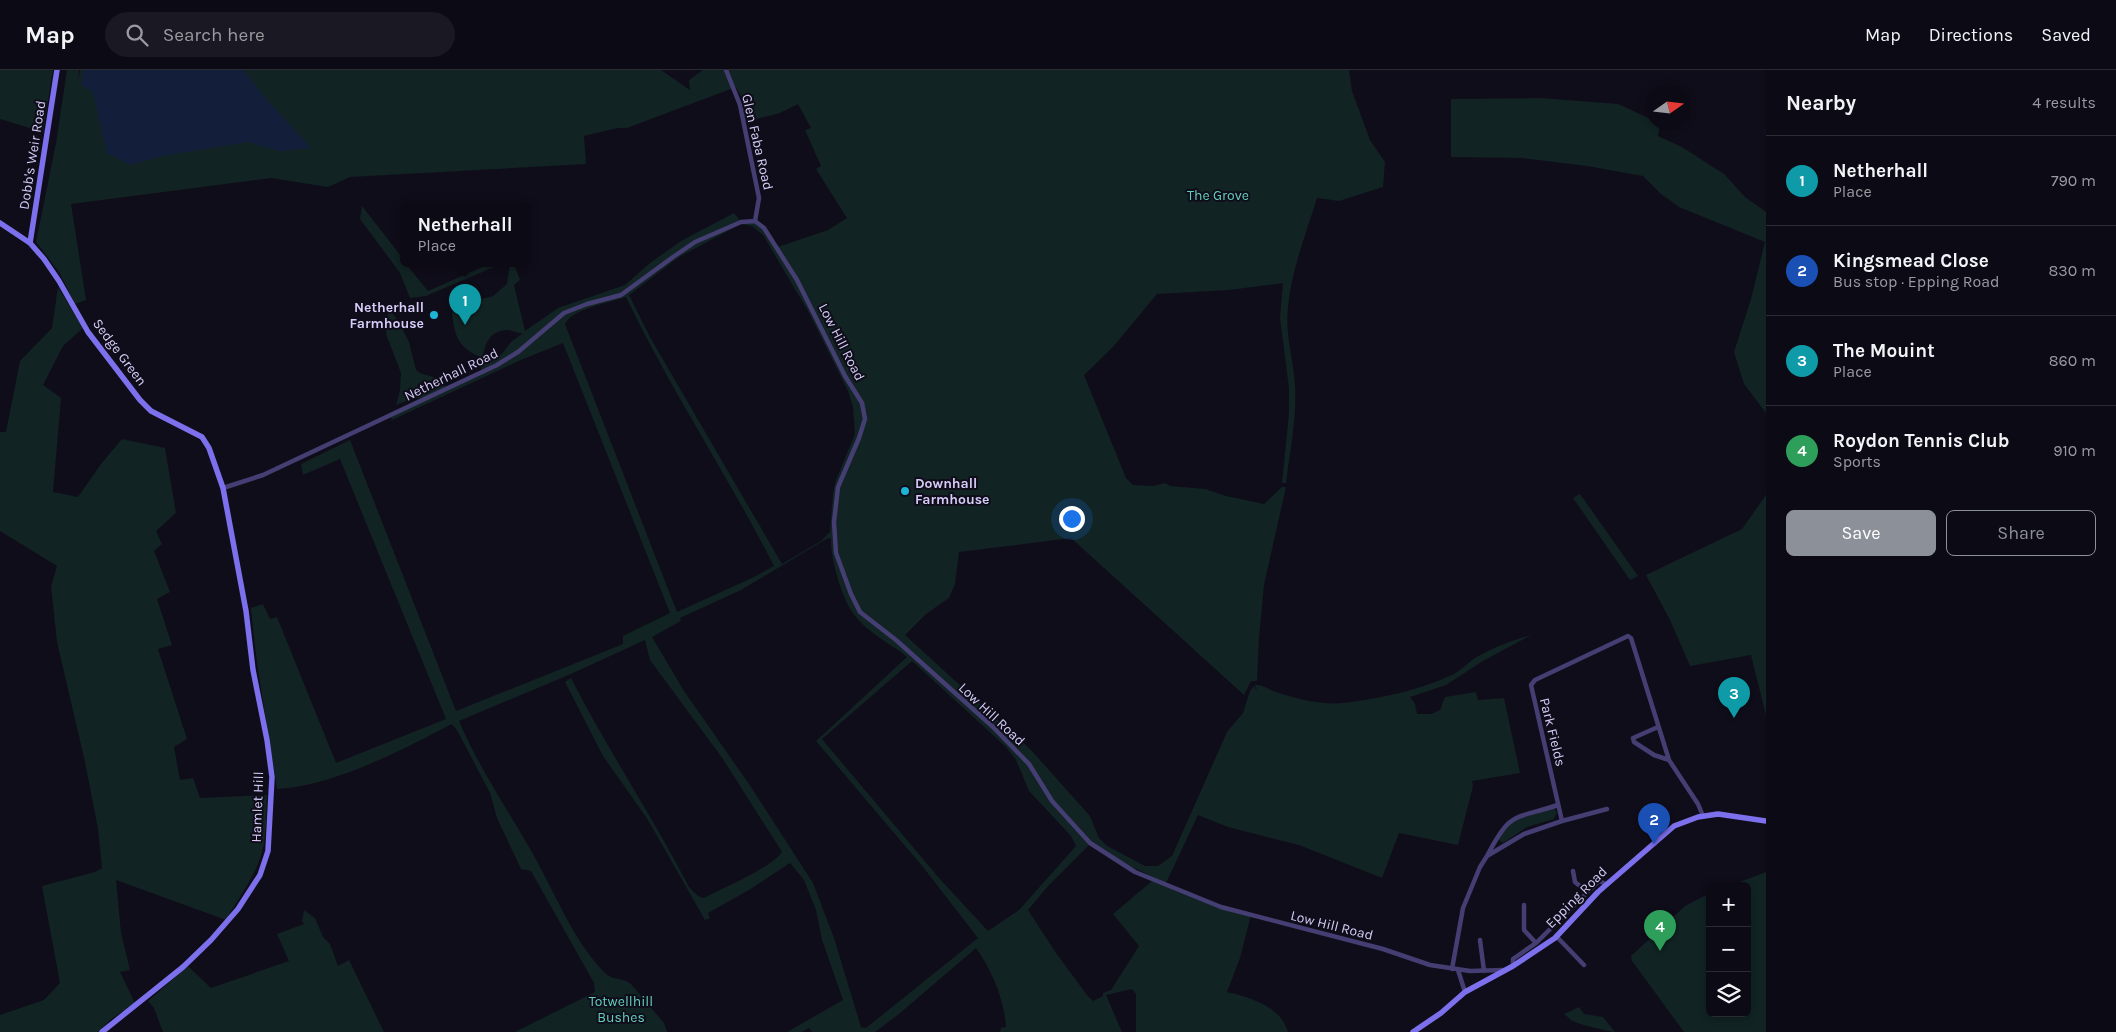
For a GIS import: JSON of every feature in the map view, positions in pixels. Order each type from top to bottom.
[{"type":"street","name":"Dobb's Weir Road","points":[[30,243],[57,70]]},
{"type":"street","name":"Glen Faba Road","points":[[726,70],[740,105],[759,198],[755,221]]},
{"type":"street","name":"Netherhall Road","points":[[223,488],[263,475],[497,365],[518,352],[564,313],[587,304],[621,295],[695,242],[741,222],[755,221]]},
{"type":"street","name":"Low Hill Road","points":[[755,221],[764,228],[797,280],[845,376],[862,403],[865,419],[838,487],[834,522],[836,553],[851,594],[860,612],[896,640],[993,727],[1029,764],[1052,801],[1090,843],[1122,865],[1221,907],[1452,969],[1504,970]]},
{"type":"street","name":"Sedge Green","points":[[0,223],[30,243],[59,281],[88,332],[140,400],[152,411],[202,437],[209,448],[223,488]]},
{"type":"street","name":"Hamlet Hill","points":[[102,1032],[177,972],[211,940],[238,909],[260,875],[268,851],[272,777],[268,740],[253,670],[246,611],[223,488]]},
{"type":"street","name":"Park Fields","points":[[1562,821],[1530,685],[1535,680],[1628,636],[1631,638],[1658,727]]},
{"type":"street","points":[[1668,760],[1654,755],[1634,742],[1633,738],[1636,735],[1658,727],[1668,760],[1698,804],[1703,816]]},
{"type":"street","points":[[1452,969],[1462,908],[1480,867],[1505,825],[1515,817],[1558,805]]},
{"type":"street","points":[[1486,856],[1505,847],[1524,834],[1607,809]]},
{"type":"street","name":"Epping Road","points":[[1413,1032],[1441,1013],[1465,992],[1513,966],[1556,936],[1606,884],[1674,826],[1688,819],[1725,814],[1766,821]]},
{"type":"street","points":[[1496,839],[1505,847]]},
{"type":"street","points":[[1573,871],[1575,882],[1587,892]]},
{"type":"street","points":[[1513,966],[1513,959],[1536,943],[1599,881],[1606,884]]},
{"type":"street","points":[[1524,905],[1524,930],[1536,943]]},
{"type":"street","points":[[1556,936],[1584,965]]},
{"type":"street","points":[[1480,940],[1484,971]]},
{"type":"street","points":[[1458,970],[1465,992]]},
{"type":"green space","points":[[0,70],[53,70],[43,132],[0,119]]},
{"type":"green space","points":[[67,70],[79,70],[78,82],[80,70],[661,70],[690,90],[689,80],[703,70],[1349,70],[1352,91],[1370,140],[1385,162],[1383,187],[1339,201],[1317,198],[1296,266],[1288,308],[1287,318],[1295,396],[1294,421],[1286,483],[1282,483],[1289,413],[1289,388],[1280,318],[1283,283],[1229,290],[1157,294],[1113,347],[1084,375],[1126,478],[1133,485],[1153,486],[1165,483],[1170,486],[1205,489],[1226,496],[1264,504],[1282,487],[1286,487],[1264,585],[1257,681],[1251,681],[1244,695],[1071,538],[959,552],[955,584],[949,598],[926,614],[905,635],[1031,750],[1090,816],[1099,838],[1107,846],[1145,866],[1158,866],[1172,856],[1227,732],[1243,713],[1250,691],[1254,686],[1257,691],[1255,685],[1261,685],[1273,691],[1309,701],[1344,703],[1372,699],[1400,693],[1440,680],[1459,671],[1475,658],[1488,651],[1531,635],[1483,661],[1446,685],[1410,697],[1415,704],[1417,714],[1431,714],[1440,710],[1445,697],[1476,692],[1478,700],[1504,698],[1520,773],[1472,781],[1473,786],[1458,845],[1399,833],[1382,878],[1299,845],[1228,827],[1198,815],[1166,883],[1117,860],[1092,842],[1048,886],[1028,910],[1056,953],[1093,1001],[1103,996],[1103,993],[1111,990],[1139,946],[1113,914],[1152,881],[1251,915],[1240,958],[1227,992],[1254,1000],[1271,1009],[1279,1015],[1288,1032],[1136,1032],[1136,994],[1132,989],[1106,995],[1122,1032],[1000,1032],[1001,1028],[1006,1027],[1000,995],[992,975],[976,948],[899,1014],[875,1032],[812,1032],[809,1028],[802,1032],[787,1032],[843,1000],[822,940],[816,910],[804,880],[790,863],[749,890],[708,913],[710,918],[705,920],[648,820],[603,756],[565,682],[571,678],[689,887],[698,896],[704,898],[746,877],[768,865],[782,852],[723,759],[650,660],[645,640],[571,674],[459,721],[485,772],[533,854],[583,946],[607,975],[625,980],[631,984],[664,1023],[667,1032],[515,1032],[595,992],[594,983],[531,871],[521,869],[497,818],[490,793],[458,732],[452,724],[412,745],[344,774],[299,786],[277,789],[259,676],[251,608],[263,604],[270,619],[277,617],[336,763],[446,719],[340,459],[303,475],[301,464],[350,440],[456,711],[623,644],[623,636],[670,613],[563,343],[523,359],[392,420],[389,413],[421,398],[396,405],[400,390],[401,373],[386,334],[388,314],[392,313],[399,322],[409,342],[416,370],[443,380],[445,387],[482,370],[480,366],[502,354],[511,342],[523,333],[507,330],[492,335],[482,358],[463,346],[456,335],[453,322],[452,313],[461,304],[493,296],[507,284],[510,267],[515,267],[520,280],[514,285],[525,331],[558,308],[625,285],[650,263],[681,241],[734,213],[741,222],[755,221],[764,229],[775,248],[828,230],[847,218],[816,169],[821,166],[805,130],[811,128],[798,104],[780,113],[744,122],[742,98],[736,87],[627,128],[617,128],[584,136],[586,164],[350,177],[328,187],[271,178],[71,204],[86,300],[75,304],[59,272],[36,242],[56,143]],"holes":[[[741,224],[752,226],[763,235],[808,311],[848,391],[853,407],[855,434],[836,480],[830,532],[821,541],[782,564],[651,339],[629,295],[679,257]],[[626,297],[661,365],[774,566],[677,612],[565,324],[569,318],[584,310]],[[828,538],[831,539],[832,556],[849,607],[858,620],[871,632],[907,657],[816,741],[923,867],[978,938],[866,1028],[861,1027],[834,938],[813,883],[749,784],[684,691],[652,637],[681,621],[680,618],[741,590]],[[912,661],[1005,746],[1016,760],[1029,791],[1071,836],[1076,846],[1019,910],[988,931],[939,878],[822,739]]]},
{"type":"green space","points":[[1540,98],[1618,104],[1646,117],[1646,130],[1659,130],[1658,136],[1682,147],[1724,174],[1745,197],[1766,212],[1766,413],[1744,384],[1734,352],[1751,299],[1765,242],[1679,207],[1661,194],[1643,176],[1587,166],[1523,158],[1451,157],[1451,99]]},
{"type":"green space","points":[[362,206],[400,255],[400,267],[408,267],[428,291],[482,267],[494,267],[426,296],[410,298],[400,273],[360,219]]},
{"type":"green space","points":[[58,287],[83,328],[63,346],[43,385],[61,398],[53,492],[78,497],[101,464],[122,439],[165,448],[176,513],[156,531],[162,544],[154,551],[170,592],[157,599],[172,645],[158,649],[187,739],[174,747],[180,780],[193,778],[200,798],[267,795],[266,831],[264,845],[256,870],[226,920],[116,880],[121,933],[130,970],[120,972],[135,1003],[110,1020],[98,1032],[0,1032],[0,1015],[44,1000],[60,983],[42,886],[95,872],[102,868],[98,829],[85,762],[57,642],[51,586],[57,566],[0,531],[0,432],[6,432],[20,361],[52,328]]},
{"type":"green space","points":[[1580,494],[1638,576],[1630,580],[1573,498]]},
{"type":"green space","points":[[1766,495],[1766,715],[1751,655],[1690,666],[1670,620],[1646,575],[1742,529]]},
{"type":"green space","points":[[1553,808],[1557,812],[1554,819],[1527,827],[1503,843],[1498,839],[1510,820]]},
{"type":"green space","points":[[1766,872],[1766,1032],[1684,1032],[1632,961],[1631,956],[1685,906],[1706,895],[1706,1017],[1751,1017],[1751,882],[1740,882]]},
{"type":"green space","points":[[304,910],[315,918],[323,937],[330,944],[338,966],[349,960],[384,1032],[163,1032],[154,1008],[148,1001],[188,966],[211,988],[289,961],[277,934],[304,924],[302,921]]},
{"type":"green space","points":[[1579,1007],[1584,1014],[1603,1017],[1615,1032],[1576,1022],[1564,1014]]},
{"type":"water","points":[[84,70],[244,70],[261,93],[311,148],[280,151],[248,142],[162,156],[131,165],[107,153],[93,92],[81,85]]},
{"type":"place","name":"Netherhall Farmhouse","points":[[434,315]]},
{"type":"place","name":"Netherhall","points":[[465,325]]},
{"type":"place","name":"Downhall Farmhouse","points":[[905,491]]},
{"type":"place","name":"The Mouint","points":[[1734,718]]},
{"type":"place","name":"Kingsmead Close","points":[[1654,844]]},
{"type":"place","name":"Roydon Tennis Club","points":[[1660,951]]},
{"type":"park label","name":"The Grove","points":[[1218,195]]},
{"type":"park label","name":"Totwellhill Bushes","points":[[621,1010]]}]
